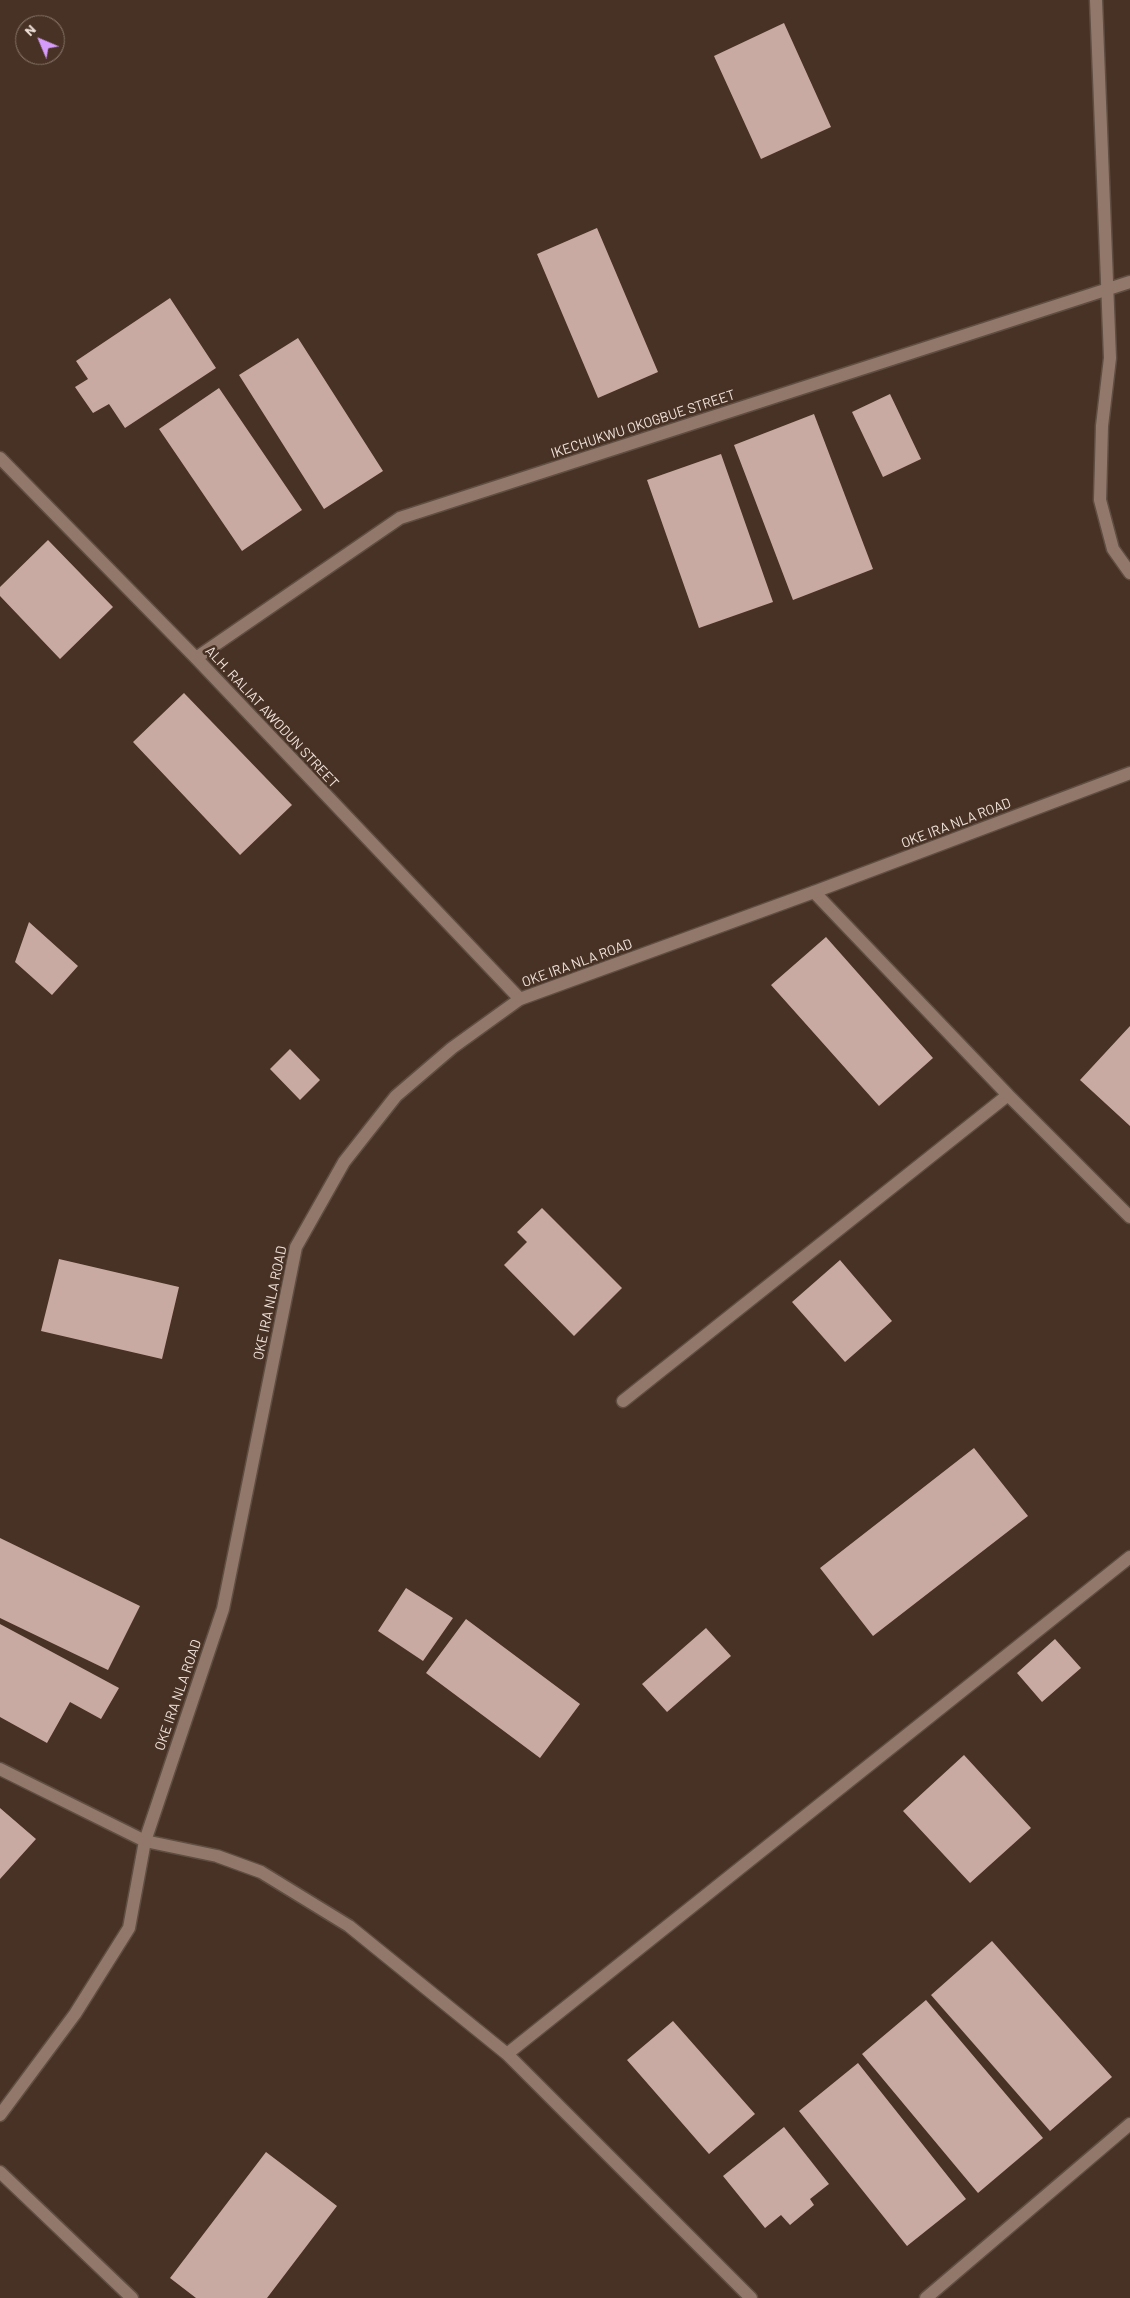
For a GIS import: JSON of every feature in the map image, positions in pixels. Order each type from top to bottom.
[{"type":"street","points":[[1096,0],[1110,358],[1102,426],[1100,500],[1113,549],[1130,573]]},
{"type":"street","name":"IKECHUKWU OKOGBUE STREET","points":[[196,658],[400,518],[1130,282]]},
{"type":"street","name":"ALH. RALIAT AWODUN STREET","points":[[0,458],[196,658],[520,999]]},
{"type":"street","name":"OKE IRA NLA ROAD","points":[[0,2115],[75,2014],[129,1928],[145,1841],[223,1609],[296,1247],[344,1162],[396,1096],[452,1048],[520,999],[814,892],[1130,773]]},
{"type":"street","points":[[814,892],[1008,1095],[1130,1217]]},
{"type":"street","points":[[623,1401],[1008,1095]]},
{"type":"street","points":[[507,2054],[1130,1556]]},
{"type":"street","points":[[0,1769],[145,1841],[217,1856],[261,1872],[350,1926],[507,2054],[751,2298]]},
{"type":"street","points":[[926,2298],[1130,2124]]},
{"type":"street","points":[[0,2172],[132,2298]]},
{"type":"building","points":[[784,23],[831,127],[761,159],[714,56]]},
{"type":"building","points":[[597,228],[658,372],[598,398],[537,254]]},
{"type":"building","points":[[170,298],[216,368],[125,428],[109,404],[93,413],[75,387],[88,379],[76,361]]},
{"type":"building","points":[[298,338],[383,471],[324,509],[239,375]]},
{"type":"building","points":[[219,388],[302,510],[242,551],[159,429]]},
{"type":"building","points":[[890,394],[921,459],[883,477],[852,412]]},
{"type":"building","points":[[814,414],[873,569],[793,600],[734,445]]},
{"type":"building","points":[[721,454],[773,602],[699,628],[647,480]]},
{"type":"building","points":[[48,540],[113,607],[60,659],[0,596],[0,587]]},
{"type":"building","points":[[184,693],[292,805],[240,855],[133,742]]},
{"type":"building","points":[[29,922],[78,966],[52,995],[15,962]]},
{"type":"building","points":[[826,937],[933,1058],[879,1106],[771,985]]},
{"type":"building","points":[[1130,1026],[1130,1126],[1080,1080]]},
{"type":"building","points":[[290,1049],[320,1080],[300,1100],[270,1069]]},
{"type":"building","points":[[542,1208],[622,1288],[574,1336],[504,1265],[527,1242],[517,1232]]},
{"type":"building","points":[[59,1259],[179,1287],[162,1359],[41,1331]]},
{"type":"building","points":[[840,1260],[892,1321],[845,1362],[792,1302]]},
{"type":"building","points":[[974,1448],[1028,1516],[873,1636],[820,1568]]},
{"type":"building","points":[[0,1538],[140,1606],[108,1670],[0,1618]]},
{"type":"building","points":[[406,1588],[453,1618],[423,1661],[378,1631]]},
{"type":"building","points":[[466,1619],[580,1704],[540,1758],[426,1673]]},
{"type":"building","points":[[0,1624],[119,1688],[101,1719],[70,1702],[47,1743],[0,1717]]},
{"type":"building","points":[[706,1628],[731,1656],[667,1712],[642,1684]]},
{"type":"building","points":[[1055,1639],[1081,1668],[1042,1702],[1017,1673]]},
{"type":"building","points":[[964,1755],[1031,1828],[970,1883],[903,1811]]},
{"type":"building","points":[[0,1808],[36,1839],[0,1879]]},
{"type":"building","points":[[992,1941],[1112,2077],[1050,2131],[931,1995]]},
{"type":"building","points":[[926,2000],[1043,2138],[978,2193],[862,2054]]},
{"type":"building","points":[[673,2021],[755,2114],[709,2154],[627,2060]]},
{"type":"building","points":[[858,2063],[966,2199],[907,2246],[799,2111]]},
{"type":"building","points":[[784,2127],[829,2184],[810,2199],[814,2205],[790,2225],[781,2215],[765,2228],[723,2176]]},
{"type":"building","points":[[266,2152],[337,2206],[267,2298],[196,2298],[170,2278]]}]
